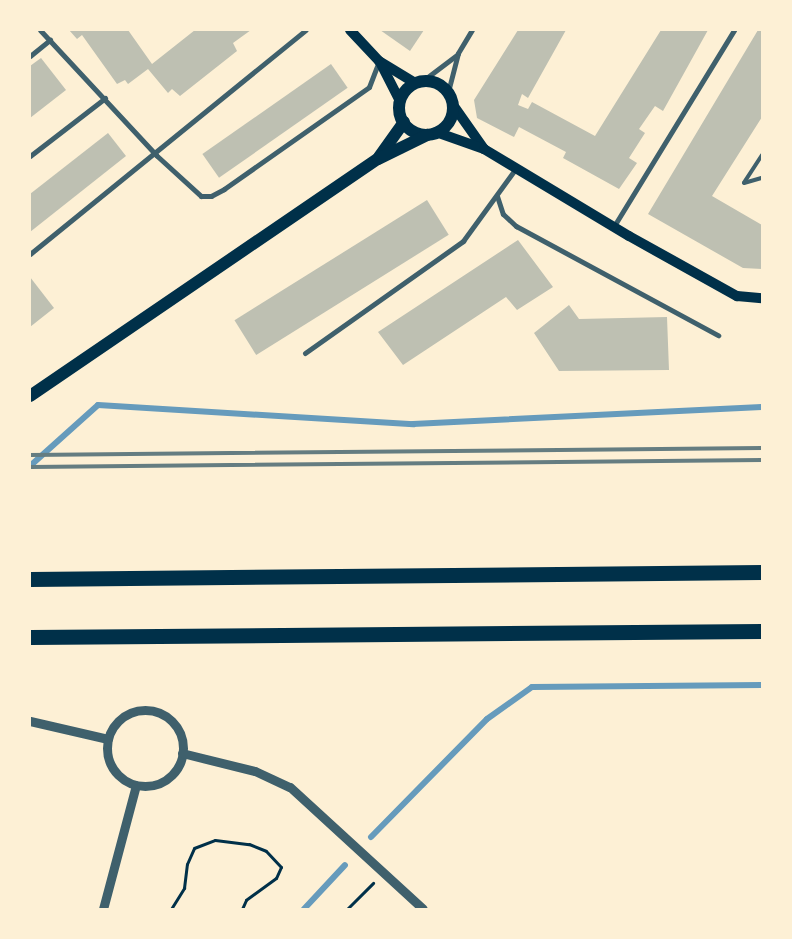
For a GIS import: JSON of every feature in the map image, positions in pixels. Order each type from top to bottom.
[{"type":"highway","points":[[30,579],[762,572]]},
{"type":"highway","points":[[30,637],[762,631]]},
{"type":"main road","points":[[350,30],[379,61],[400,101],[404,122],[414,132],[432,134],[484,149],[737,296],[762,298]]},
{"type":"main road","points":[[379,61],[418,83],[435,82],[448,92],[453,105],[484,149]]},
{"type":"main road","points":[[400,101],[418,83]]},
{"type":"main road","points":[[30,396],[378,159],[432,134],[450,121],[453,105]]},
{"type":"main road","points":[[378,159],[404,122]]},
{"type":"street","points":[[40,30],[156,155],[201,196],[211,196],[369,87],[379,61]]},
{"type":"street","points":[[30,254],[156,155],[306,30]]},
{"type":"street","points":[[448,92],[458,53],[472,30]]},
{"type":"street","points":[[614,226],[734,30]]},
{"type":"street","points":[[30,56],[50,40]]},
{"type":"street","points":[[418,83],[458,53]]},
{"type":"street","points":[[30,156],[105,98]]},
{"type":"street","points":[[305,353],[464,241],[516,168]]},
{"type":"street","points":[[497,196],[503,214],[516,226],[718,335]]},
{"type":"street","points":[[146,710],[164,716],[178,728],[182,753],[171,776],[160,782],[136,785],[125,781],[110,763],[108,740],[121,718],[146,710]]},
{"type":"street","points":[[30,721],[108,740]]},
{"type":"street","points":[[182,753],[255,771],[290,787],[315,806],[423,909]]},
{"type":"street","points":[[103,909],[136,785]]},
{"type":"lane","points":[[762,155],[744,183],[762,178]]},
{"type":"path","points":[[171,909],[184,888],[187,864],[194,848],[215,840],[249,844],[266,851],[281,867],[276,878],[246,900],[242,909]]},
{"type":"path","points":[[347,909],[374,882]]},
{"type":"building","points":[[69,30],[128,30],[152,64],[195,30],[251,30],[233,43],[237,51],[180,96],[172,89],[168,93],[148,69],[128,84],[125,80],[117,84],[82,35],[77,39]]},
{"type":"building","points":[[380,30],[424,30],[410,51]]},
{"type":"building","points":[[518,30],[566,30],[528,98],[522,94],[518,105],[528,109],[532,102],[595,136],[661,30],[708,30],[663,111],[655,106],[639,129],[645,133],[629,158],[637,163],[619,189],[563,158],[566,152],[519,127],[514,137],[477,118],[474,100]]},
{"type":"building","points":[[758,30],[762,30],[762,117],[712,196],[762,225],[762,269],[743,268],[648,214]]},
{"type":"building","points":[[41,58],[66,90],[30,118],[30,66]]},
{"type":"building","points":[[331,64],[348,88],[219,178],[202,154]]},
{"type":"building","points":[[108,133],[126,156],[30,232],[30,194]]},
{"type":"building","points":[[427,200],[449,235],[256,355],[234,320]]},
{"type":"building","points":[[518,240],[553,287],[517,310],[506,297],[403,365],[378,332]]},
{"type":"building","points":[[30,277],[54,308],[30,327]]},
{"type":"building","points":[[569,305],[579,319],[667,317],[669,370],[559,371],[534,333]]},
{"type":"waterway","points":[[30,466],[98,405],[413,424],[762,407]]},
{"type":"waterway","points":[[371,837],[487,719],[532,687],[762,685]]},
{"type":"waterway","points":[[304,909],[345,865]]},
{"type":"railway","points":[[30,455],[762,448]]},
{"type":"railway","points":[[30,467],[762,460]]}]
